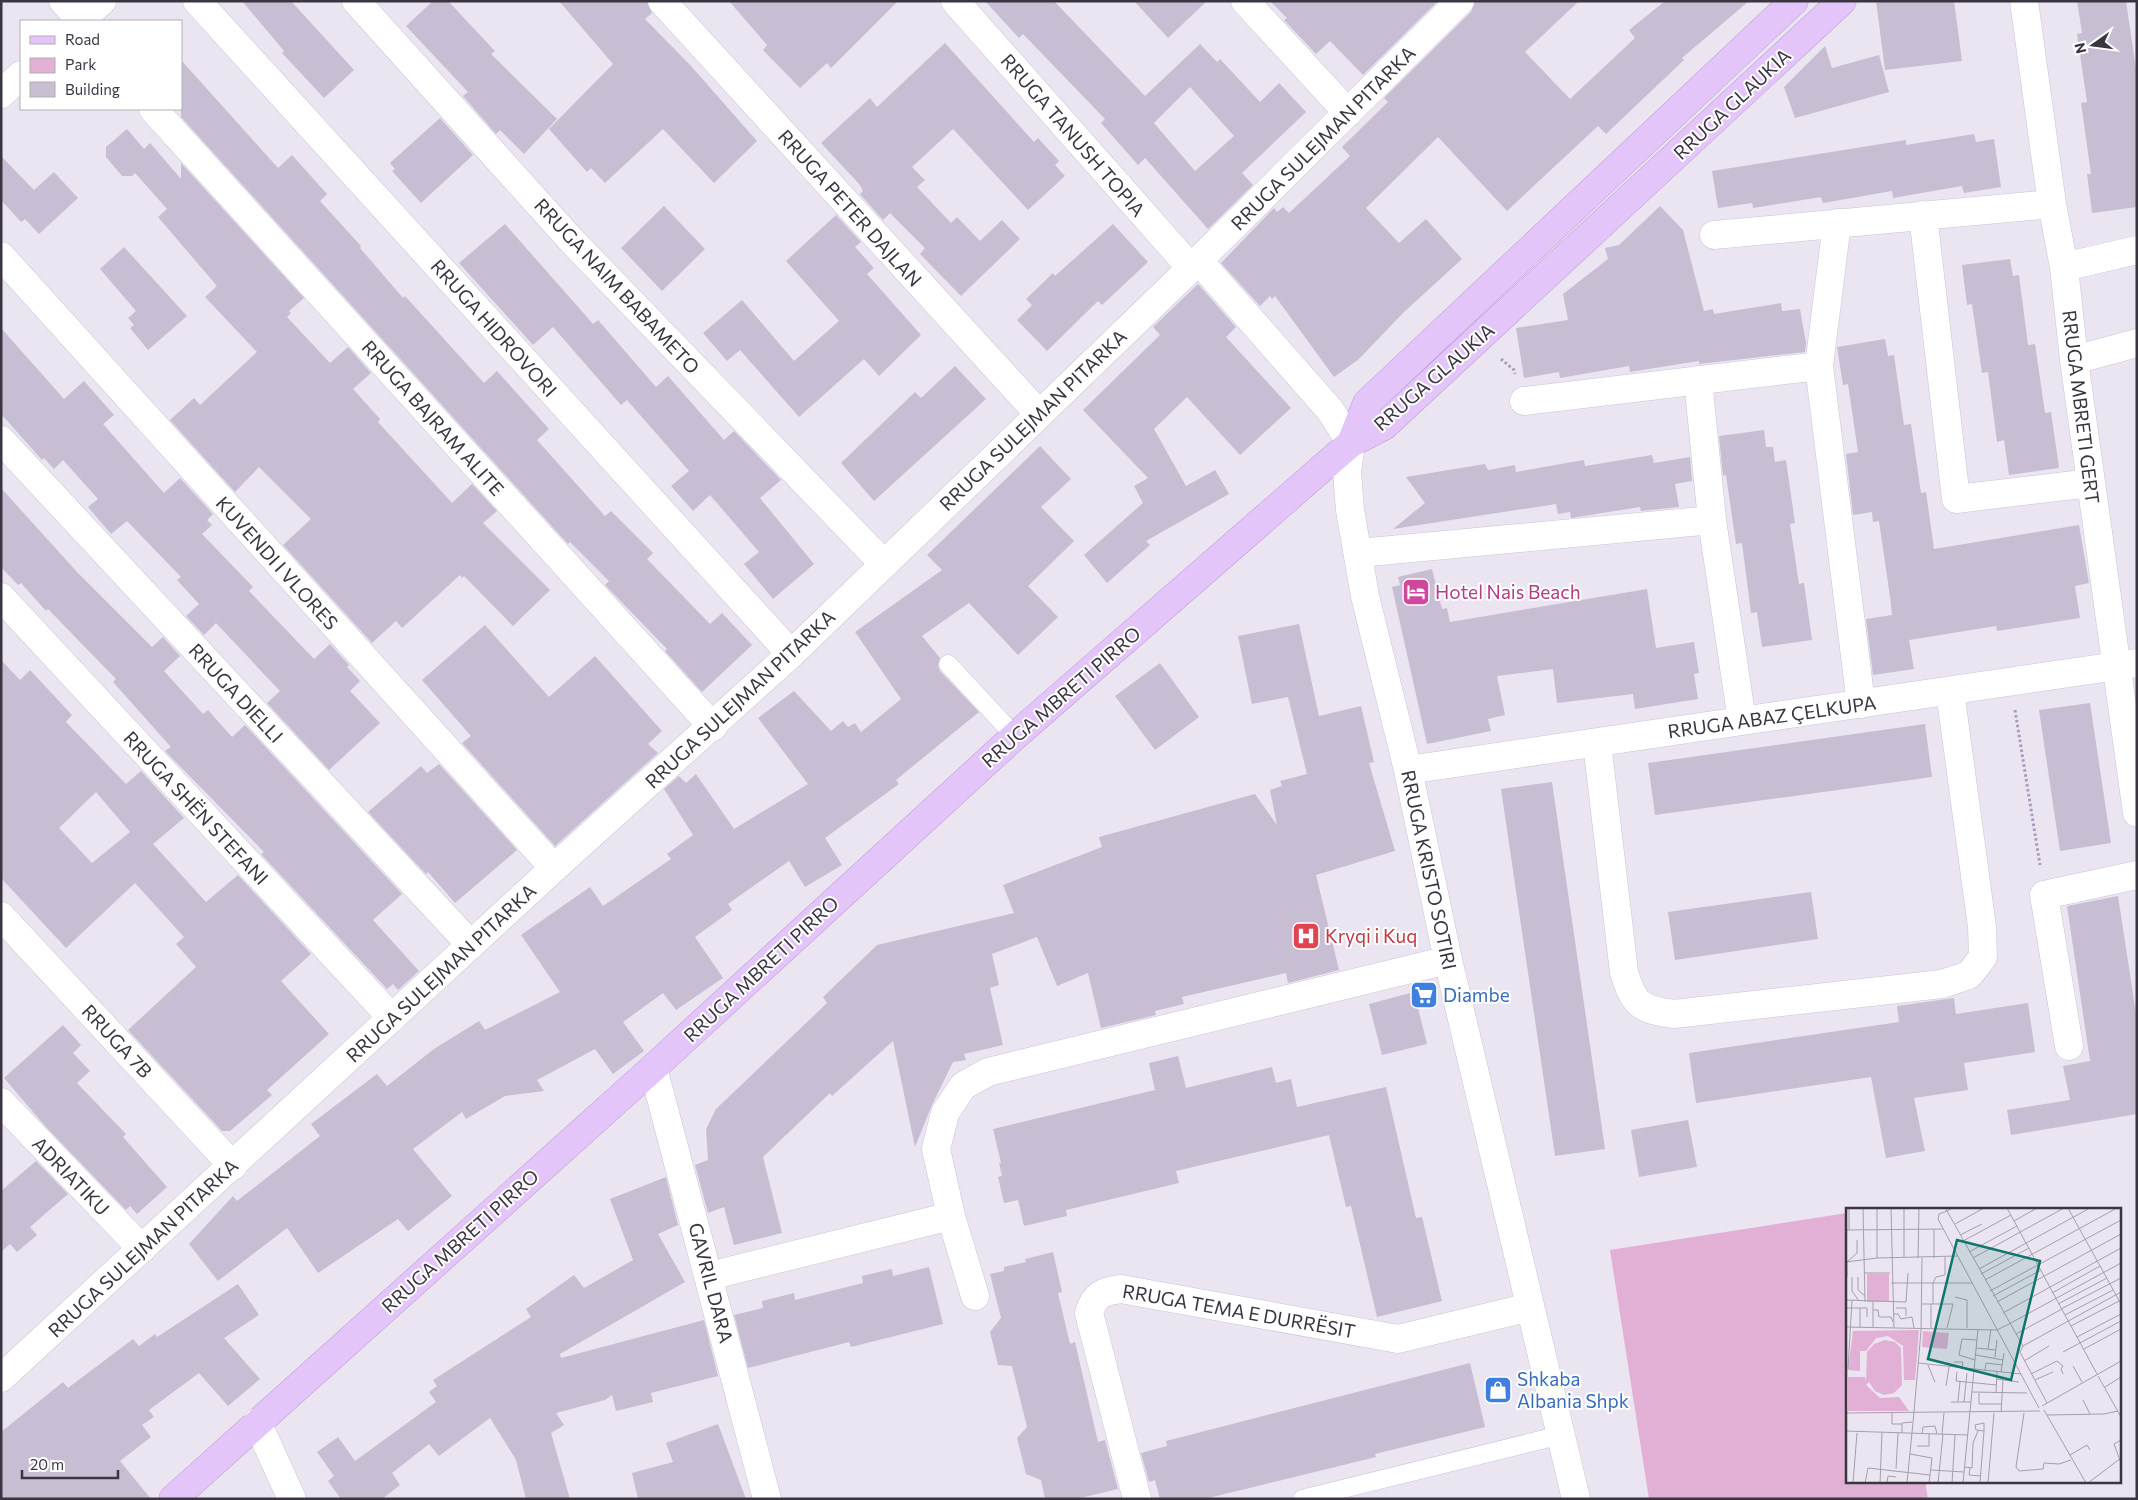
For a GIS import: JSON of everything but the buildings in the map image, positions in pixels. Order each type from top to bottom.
[{"type":"main road","name":"RRUGA GLAUKIA","points":[[1351,443],[1366,403],[1794,1]]},
{"type":"main road","name":"RRUGA GLAUKIA","points":[[1351,443],[1384,426],[1842,1]]},
{"type":"main road","name":"RRUGA MBRETI PIRRO","points":[[173,1499],[653,1068],[1015,736],[1351,443]]},
{"type":"street","points":[[62,1],[80,20]]},
{"type":"street","points":[[82,20],[102,1]]},
{"type":"street","name":"RRUGA HIDROVORI","points":[[197,1],[791,654]]},
{"type":"street","name":"RRUGA NAIM BABAMETO","points":[[356,1],[572,241],[884,564]]},
{"type":"street","name":"RRUGA PETER DAJLAN","points":[[662,1],[1039,414]]},
{"type":"street","name":"RRUGA TANUSH TOPIA","points":[[955,1],[1330,410],[1351,443]]},
{"type":"street","points":[[1245,1],[1348,114]]},
{"type":"street","name":"RRUGA SULEJMAN PITARKA","points":[[1,1378],[554,868],[791,654],[1195,264],[1460,1]]},
{"type":"street","name":"RRUGA MBRETI GERT","points":[[2024,1],[2052,204],[2064,267],[2074,360],[2091,483],[2127,665],[2137,813]]},
{"type":"street","points":[[1,94],[20,76]]},
{"type":"street","name":"RRUGA BAJRAM ALITE","points":[[154,110],[713,726]]},
{"type":"street","points":[[1714,235],[2052,204]]},
{"type":"street","points":[[1923,215],[1956,499],[2091,483]]},
{"type":"street","points":[[1837,223],[1819,366],[1861,704]]},
{"type":"street","points":[[2064,267],[2137,250]]},
{"type":"street","name":"KUVENDI I VLORES","points":[[1,256],[554,868]]},
{"type":"street","points":[[2074,360],[2137,343]]},
{"type":"street","points":[[1524,401],[1819,366]]},
{"type":"street","points":[[1698,380],[1712,520],[1742,721]]},
{"type":"street","name":"RRUGA DIELLI","points":[[1,440],[472,945]]},
{"type":"street","name":"RRUGA KRISTO SOTIRI","points":[[1351,443],[1347,472],[1350,510],[1365,596],[1408,770],[1448,960],[1576,1499]]},
{"type":"street","points":[[1359,553],[1712,520]]},
{"type":"street","name":"RRUGA SHËN STEFANI","points":[[1,597],[392,1018]]},
{"type":"street","name":"RRUGA ABAZ ÇELKUPA","points":[[1408,770],[2127,665]]},
{"type":"street","points":[[1596,743],[1624,972],[1631,994],[1649,1011],[1674,1014],[1942,984],[1969,975],[1983,957],[1982,927],[1950,691]]},
{"type":"street","points":[[2069,1046],[2044,895],[2137,874]]},
{"type":"street","name":"RRUGA 7B","points":[[1,916],[232,1166]]},
{"type":"street","points":[[976,1296],[951,1216],[936,1149],[945,1114],[964,1086],[988,1072],[1448,960]]},
{"type":"street","name":"GAVRIL DARA","points":[[653,1068],[767,1499]]},
{"type":"street","name":"ADRIATIKU","points":[[1,1102],[142,1249]]},
{"type":"street","points":[[709,1276],[951,1216]]},
{"type":"street","name":"RRUGA TEMA E DURRËSIT","points":[[1138,1499],[1089,1313],[1092,1302],[1098,1295],[1121,1289],[1398,1339],[1530,1307]]},
{"type":"street","points":[[257,1422],[292,1499]]},
{"type":"lane","points":[[948,664],[1015,736]]},
{"type":"lane","points":[[1302,1499],[1561,1435]]},
{"type":"path","points":[[1475,343],[1491,356],[1501,359],[1514,370],[1524,401]]},
{"type":"path","points":[[2010,682],[2044,895]]},
{"type":"green space","points":[[1846,1213],[1846,1482],[1925,1482],[1928,1499],[1649,1499],[1610,1250]]},
{"type":"place","name":"Hotel Nais Beach","points":[[1416,592]]},
{"type":"place","name":"Kryqi i Kuq","points":[[1306,936]]},
{"type":"place","name":"Diambe","points":[[1424,995]]},
{"type":"place","name":"Shkaba Albania Shpk","points":[[1498,1390]]}]
